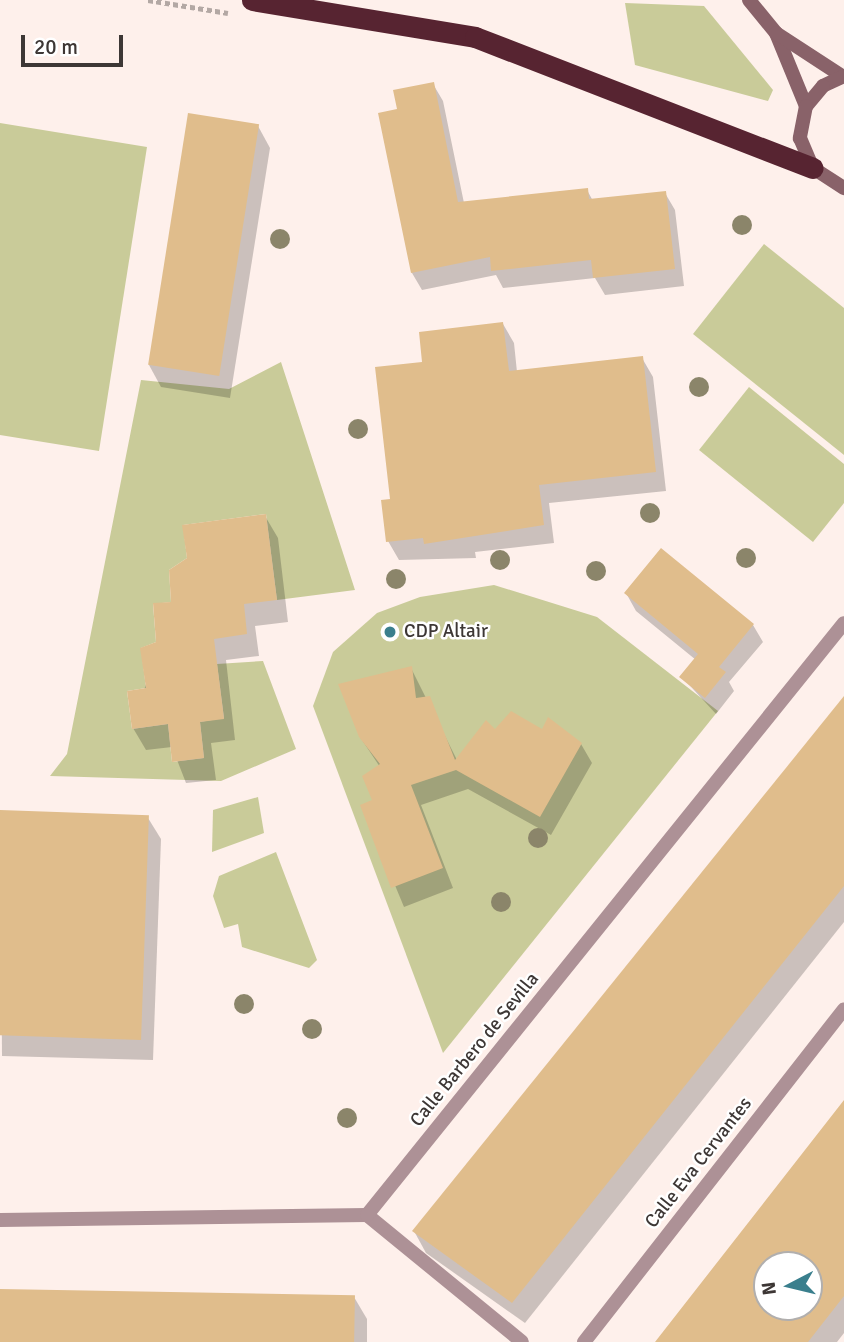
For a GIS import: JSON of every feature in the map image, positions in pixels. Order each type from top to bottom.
[{"type":"highway","points":[[247,8],[475,37],[813,168]]},
{"type":"main road","points":[[749,0],[776,33],[806,106],[800,138],[813,168],[844,188]]},
{"type":"main road","points":[[776,33],[843,76],[806,106]]},
{"type":"street","name":"Calle Barbero de Sevilla","points":[[367,1215],[844,623]]},
{"type":"street","name":"Calle Eva Cervantes","points":[[584,1342],[844,1009]]},
{"type":"street","points":[[0,1220],[367,1215],[522,1342]]},
{"type":"path","points":[[148,0],[247,8]]},
{"type":"green space","points":[[625,3],[704,6],[773,90],[768,101],[635,65]]},
{"type":"green space","points":[[0,123],[147,147],[99,451],[0,435]]},
{"type":"green space","points":[[764,244],[844,308],[844,455],[693,334]]},
{"type":"green space","points":[[281,362],[355,590],[277,600],[266,514],[183,525],[187,558],[169,570],[171,602],[153,604],[156,642],[141,648],[146,688],[127,691],[132,729],[168,724],[172,762],[204,758],[200,722],[224,718],[217,664],[263,661],[296,749],[221,781],[50,776],[67,754],[141,380],[229,389]]},
{"type":"green space","points":[[749,387],[844,464],[844,503],[813,542],[699,450]]},
{"type":"green space","points":[[494,585],[597,617],[718,711],[443,1053],[313,706],[333,652],[377,613],[420,597]]},
{"type":"green space","points":[[258,797],[264,833],[212,852],[213,810]]},
{"type":"green space","points":[[276,852],[317,960],[309,968],[242,947],[238,924],[224,928],[213,896],[219,876]]},
{"type":"building","points":[[434,82],[458,202],[588,188],[589,199],[666,191],[675,269],[593,278],[591,260],[491,271],[490,257],[411,273],[378,113],[397,109],[393,90]]},
{"type":"building","points":[[188,113],[259,124],[219,376],[148,365]]},
{"type":"building","points":[[503,322],[509,371],[643,356],[656,472],[539,485],[544,525],[424,544],[423,538],[386,542],[381,500],[390,499],[375,367],[422,362],[419,332]]},
{"type":"building","points":[[266,514],[277,600],[244,604],[247,634],[214,639],[224,719],[200,722],[204,758],[172,762],[168,724],[132,729],[127,691],[146,688],[140,648],[156,642],[153,603],[171,602],[169,570],[187,558],[182,525]]},
{"type":"building","points":[[661,548],[754,624],[719,667],[726,672],[705,698],[679,677],[698,654],[624,593]]},
{"type":"building","points":[[412,666],[416,698],[430,696],[455,760],[486,720],[495,729],[511,711],[542,729],[548,717],[582,743],[540,817],[456,770],[411,785],[443,868],[391,888],[360,805],[372,800],[362,776],[380,764],[359,737],[338,684]]},
{"type":"building","points":[[844,696],[844,886],[512,1303],[412,1231]]},
{"type":"building","points":[[0,810],[149,815],[141,1040],[0,1035]]},
{"type":"building","points":[[844,1100],[844,1296],[808,1342],[655,1342]]},
{"type":"building","points":[[0,1289],[355,1295],[354,1342],[0,1342]]},
{"type":"place","name":"CDP Altair","points":[[390,632]]}]
